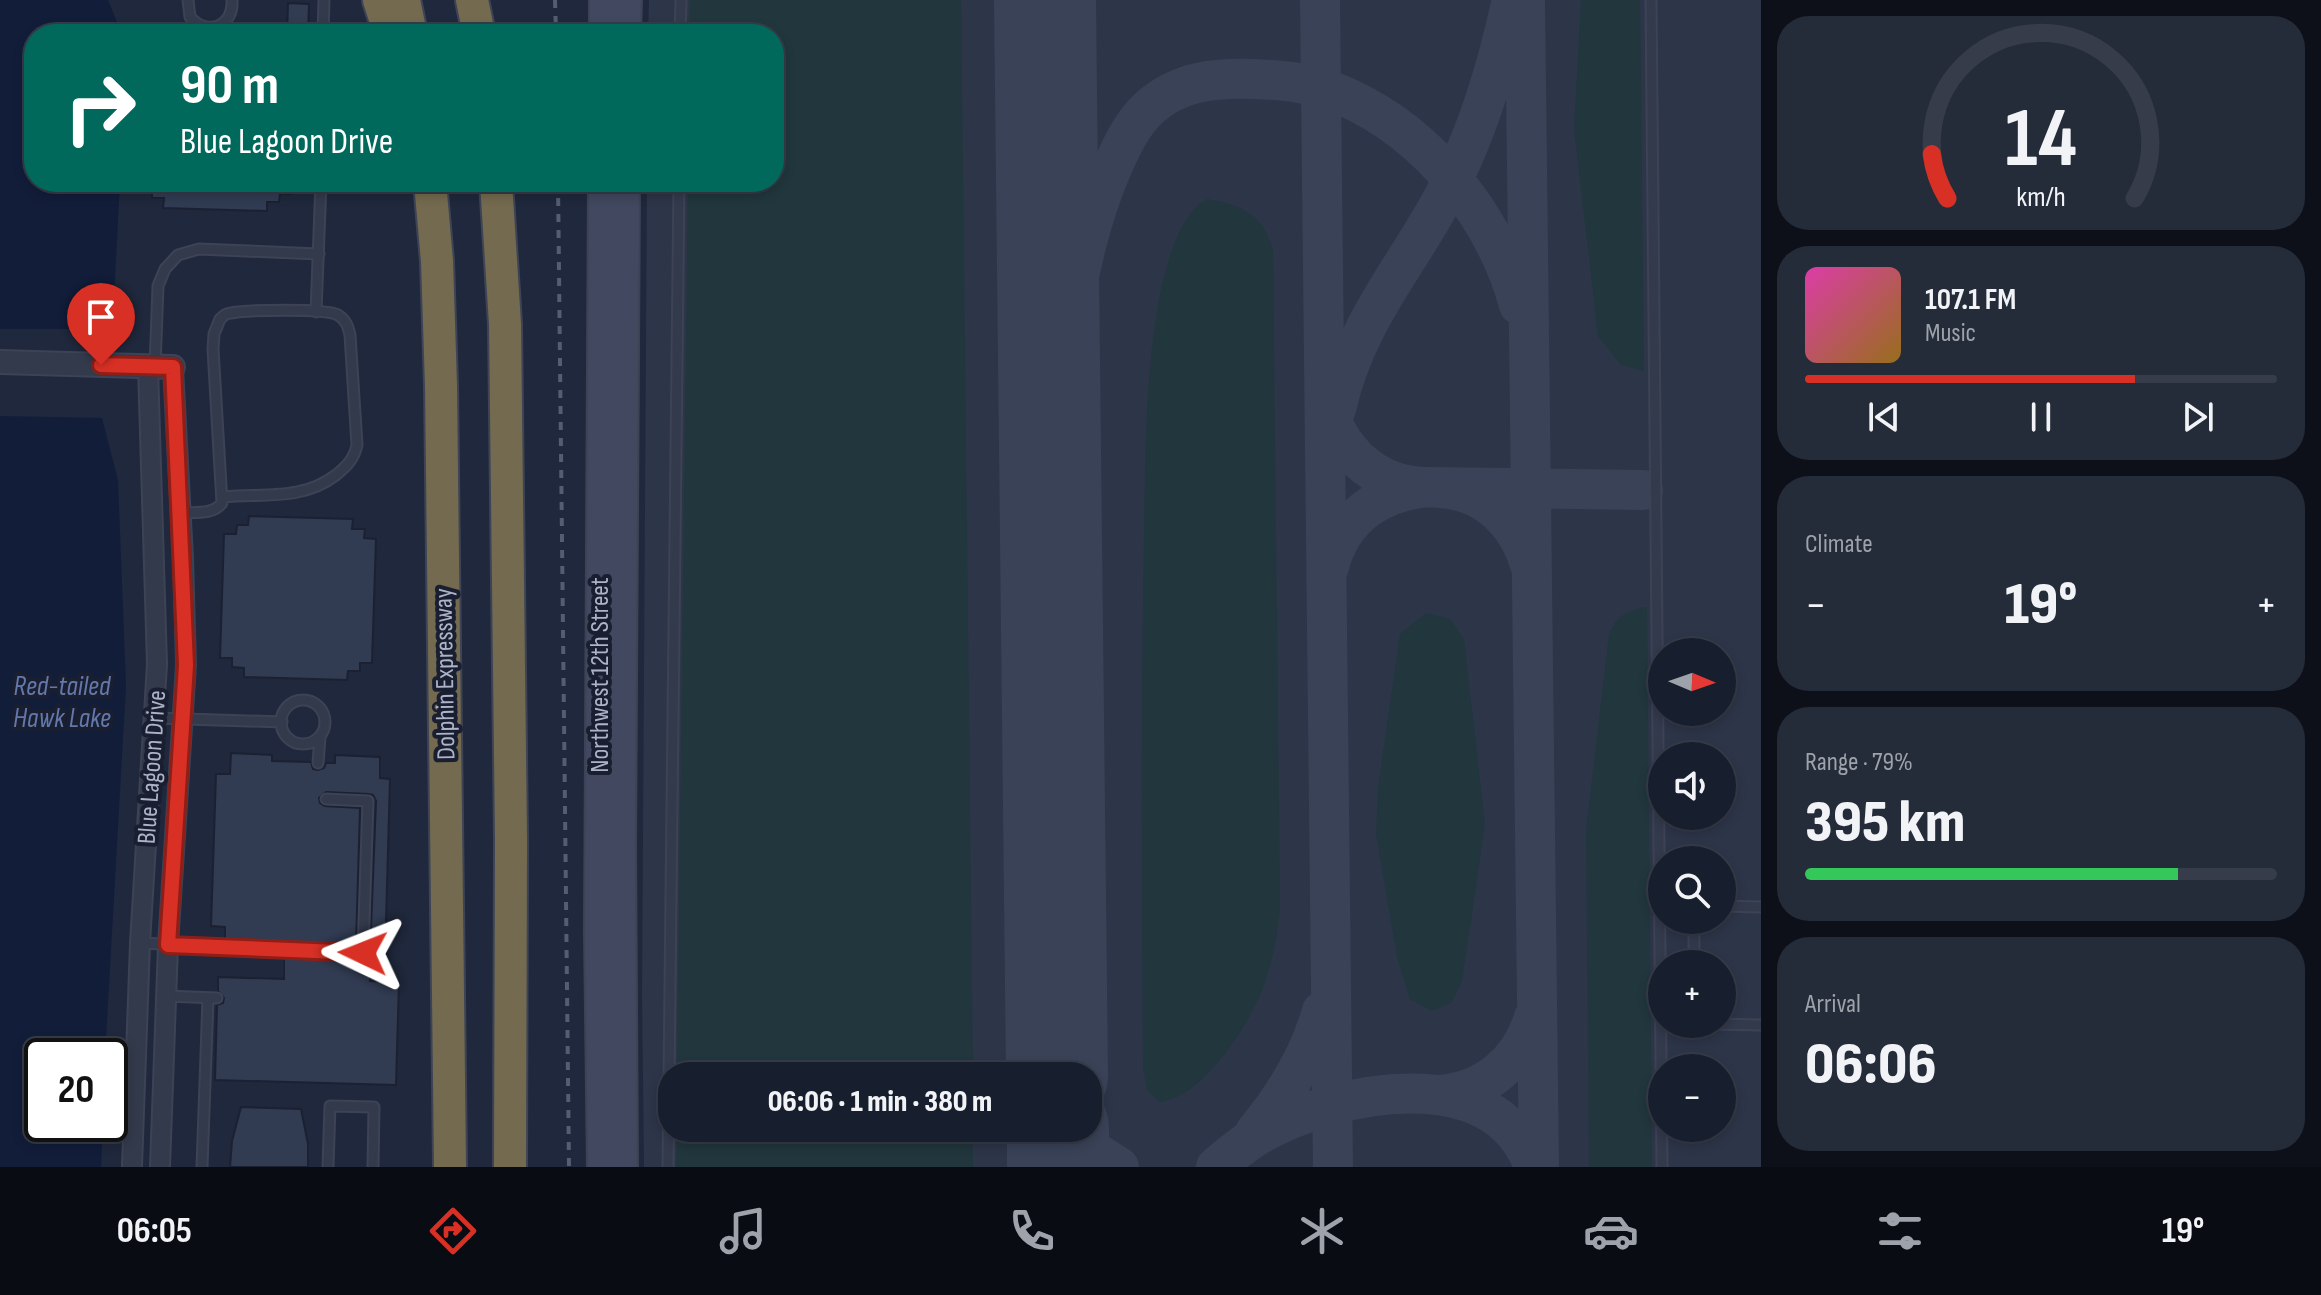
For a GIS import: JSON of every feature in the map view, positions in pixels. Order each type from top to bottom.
[{"type":"highway","points":[[379,0],[387,24]]},
{"type":"highway","points":[[404,0],[409,24]]},
{"type":"highway","points":[[472,0],[477,24]]},
{"type":"highway","name":"Dolphin Expressway","points":[[431,192],[437,261],[441,386],[450,1167]]},
{"type":"highway","points":[[497,192],[505,324],[511,840],[510,1167]]},
{"type":"main road","points":[[603,0],[603,24]]},
{"type":"main road","points":[[627,24],[628,0]]},
{"type":"main road","name":"Northwest 12th Street","points":[[601,1167],[598,933],[602,192]]},
{"type":"main road","name":"Northwest 12th Street","points":[[624,1167],[622,847],[626,192]]},
{"type":"street","points":[[0,362],[159,367]]},
{"type":"street","name":"Blue Lagoon Drive","points":[[159,367],[181,513],[186,643],[184,719],[168,945],[160,1167]]},
{"type":"street","name":"Blue Lagoon Drive","points":[[132,1167],[140,943],[155,718],[159,367]]},
{"type":"lane","points":[[188,0],[190,17],[198,24]]},
{"type":"lane","points":[[221,24],[230,18],[232,0]]},
{"type":"lane","points":[[323,24],[324,0]]},
{"type":"lane","points":[[680,24],[681,0]]},
{"type":"lane","points":[[1651,0],[1662,1167]]},
{"type":"lane","points":[[316,312],[321,192]]},
{"type":"lane","points":[[668,1167],[679,192]]},
{"type":"lane","points":[[159,367],[158,286],[165,269],[178,255],[199,249],[319,254]]},
{"type":"lane","points":[[181,513],[216,510],[223,497],[218,466],[213,349],[216,325],[224,315],[316,312],[334,313],[341,317],[349,328],[357,445],[352,460],[330,480],[305,492],[223,497]]},
{"type":"lane","points":[[298,701],[318,705],[325,717],[324,731],[320,737],[308,744],[295,743],[285,734],[283,715],[291,704],[298,701]]},
{"type":"lane","points":[[155,718],[282,722]]},
{"type":"lane","points":[[318,763],[320,737]]},
{"type":"lane","points":[[140,943],[363,953],[368,801],[326,799]]},
{"type":"lane","points":[[1736,906],[1761,907]]},
{"type":"lane","points":[[166,996],[212,998],[202,1167]]},
{"type":"lane","points":[[1736,1024],[1761,1025]]},
{"type":"lane","points":[[328,1167],[330,1106],[374,1107],[373,1167]]},
{"type":"shaded area","points":[[649,0],[1761,0],[1761,1167],[644,1167],[642,995],[647,192],[784,192],[784,24],[648,24]]},
{"type":"shaded area","points":[[690,0],[961,0],[973,1062],[677,1062],[688,192],[784,192],[784,24],[689,24]]},
{"type":"shaded area","points":[[1581,0],[1640,0],[1644,371],[1621,365],[1598,336],[1574,129]]},
{"type":"shaded area","points":[[1207,199],[1231,204],[1249,213],[1263,228],[1273,250],[1280,908],[1268,972],[1245,1024],[1206,1075],[1175,1098],[1159,1102],[1147,1090],[1143,1067],[1142,718],[1147,410],[1154,330],[1167,266],[1183,224],[1194,209]]},
{"type":"shaded area","points":[[1647,607],[1648,1038],[1651,1038],[1651,1054],[1648,1054],[1648,1142],[1652,1142],[1652,1167],[1589,1167],[1586,831],[1609,634],[1624,614]]},
{"type":"shaded area","points":[[1426,613],[1450,619],[1464,639],[1485,824],[1462,981],[1451,1003],[1432,1011],[1410,999],[1397,957],[1376,834],[1378,788],[1400,634]]},
{"type":"shaded area","points":[[677,1142],[973,1142],[973,1167],[676,1167]]},
{"type":"water","points":[[0,0],[108,0],[118,24],[24,24],[24,192],[119,192],[114,298],[79,329],[0,329]]},
{"type":"water","name":"Red-tailed Hawk Lake","points":[[0,416],[102,418],[118,480],[126,686],[106,1038],[24,1038],[24,1142],[102,1142],[101,1167],[0,1167]]},
{"type":"building","points":[[288,3],[309,4],[308,24],[287,24]]},
{"type":"building","points":[[152,192],[291,192],[280,194],[279,202],[267,202],[267,211],[163,208],[164,198],[152,198]]},
{"type":"building","points":[[249,516],[353,519],[352,529],[365,529],[364,538],[376,539],[372,663],[360,663],[360,671],[348,671],[347,680],[244,677],[244,668],[232,667],[232,658],[220,658],[224,534],[236,534],[237,525],[248,525]]},
{"type":"building","points":[[231,753],[272,755],[272,761],[311,762],[313,769],[318,770],[324,768],[326,763],[335,763],[335,755],[380,757],[380,778],[390,779],[385,958],[371,958],[370,981],[399,982],[396,1085],[215,1080],[217,1005],[223,1003],[224,998],[218,991],[218,977],[284,979],[284,957],[363,960],[369,958],[370,953],[376,801],[373,795],[368,794],[326,792],[319,798],[325,806],[360,808],[356,945],[225,939],[225,927],[211,926],[216,774],[230,774]]},
{"type":"building","points":[[241,1107],[301,1109],[308,1144],[308,1167],[230,1167],[232,1141]]},
{"type":"taxiway","points":[[1320,0],[1333,1167]]},
{"type":"taxiway","points":[[1525,0],[1539,1167]]},
{"type":"taxiway","points":[[1336,409],[1345,375],[1372,317],[1437,209],[1463,158],[1487,93],[1511,4]]},
{"type":"taxiway","points":[[1053,653],[1061,413],[1076,292],[1089,235],[1115,160],[1136,123],[1161,98],[1185,86],[1210,81],[1277,80],[1323,88],[1377,113],[1405,133],[1455,182],[1494,241],[1519,305]]},
{"type":"taxiway","points":[[1328,409],[1349,450],[1371,470],[1399,483],[1451,489],[1487,503],[1514,530],[1530,565]]},
{"type":"taxiway","points":[[1329,567],[1335,549],[1353,521],[1380,500],[1413,489],[1643,490]]},
{"type":"taxiway","points":[[1255,1132],[1295,1075],[1322,1011]]},
{"type":"taxiway","points":[[1439,1095],[1471,1088],[1499,1072],[1520,1048],[1534,1017]]},
{"type":"taxiway","points":[[1057,1038],[1060,1062]]},
{"type":"taxiway","points":[[1216,1167],[1254,1138],[1292,1118],[1330,1105],[1371,1097],[1412,1094],[1451,1097],[1486,1110],[1514,1133],[1534,1167]]},
{"type":"taxiway","points":[[1087,1142],[1095,1152],[1119,1167]]},
{"type":"runway","points":[[1045,0],[1057,1062]]},
{"type":"runway","points":[[1058,1142],[1058,1167]]},
{"type":"railway","points":[[555,0],[556,24]]},
{"type":"railway","points":[[558,192],[569,1167]]},
{"type":"route","points":[[101,365],[173,367],[186,665],[168,945],[363,953]]}]
